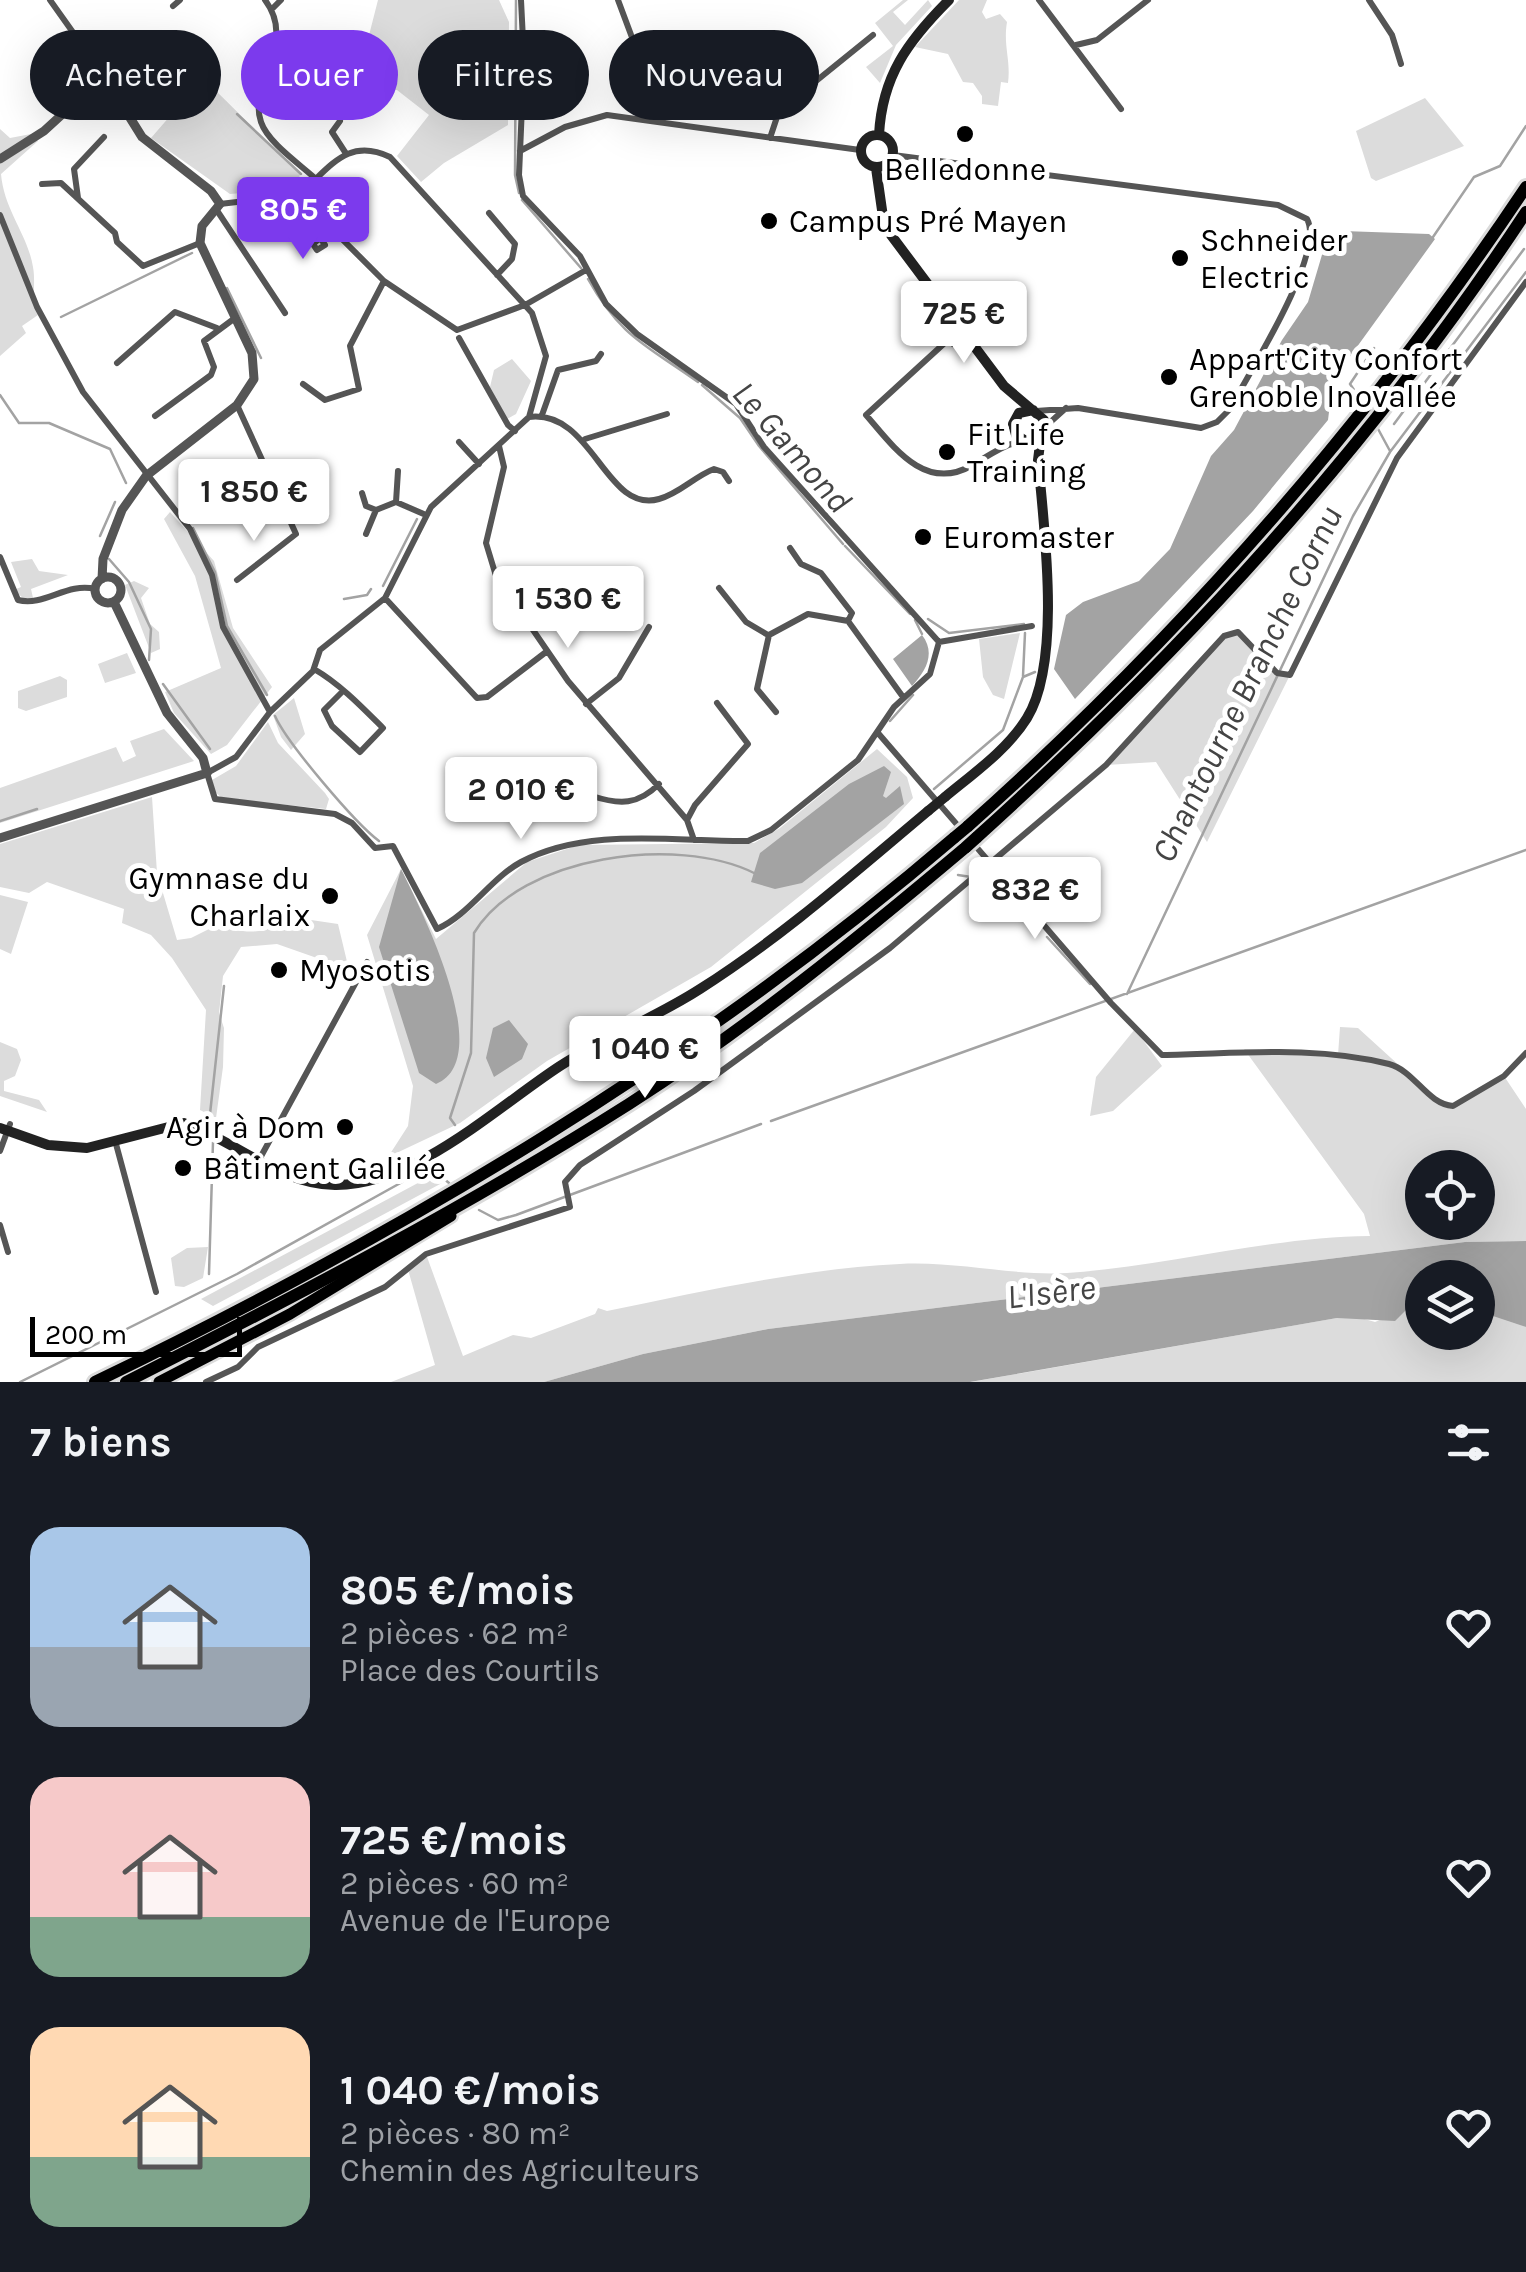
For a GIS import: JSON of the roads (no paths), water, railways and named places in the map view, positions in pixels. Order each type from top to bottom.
[{"type":"highway","points":[[159,1382],[347,1282],[628,1104],[824,965],[1191,631],[1368,429],[1375,409],[1526,187]]},
{"type":"highway","points":[[88,1382],[121,1377],[338,1259],[578,1118],[760,993],[966,837],[1178,626],[1361,416],[1375,409],[1526,212]]},
{"type":"highway","points":[[96,1382],[121,1377],[358,1262],[628,1104]]},
{"type":"main road","points":[[879,135],[893,67],[906,46],[949,0]]},
{"type":"main road","points":[[879,135],[889,141],[893,156],[876,168],[864,162],[860,150],[868,137],[879,135]]},
{"type":"main road","points":[[4,1126],[48,1146],[87,1148],[116,1144],[192,1120],[208,1123],[289,1175],[330,1185],[361,1182],[462,1137],[563,1064],[704,987],[805,913],[1000,751],[1028,717],[1043,678],[1047,628],[1038,460],[1043,431],[1034,411],[1004,386],[890,235],[880,204],[876,168]]},
{"type":"main road","points":[[1004,386],[1014,422],[1038,460]]},
{"type":"main road","points":[[1014,422],[1034,411]]},
{"type":"main road","points":[[1024,441],[1043,431]]},
{"type":"street","points":[[50,0],[71,30]]},
{"type":"street","points":[[173,6],[180,0]]},
{"type":"street","points":[[266,0],[272,9],[278,44],[260,100],[261,121],[317,180]]},
{"type":"street","points":[[272,9],[281,0]]},
{"type":"street","points":[[521,0],[524,60],[520,152],[524,196],[572,247],[606,304],[637,334],[736,404],[764,447],[939,642]]},
{"type":"street","points":[[618,0],[629,30]]},
{"type":"street","points":[[1039,0],[1121,109]]},
{"type":"street","points":[[1075,45],[1097,40],[1148,0]]},
{"type":"street","points":[[1370,0],[1392,35],[1401,64]]},
{"type":"street","points":[[770,138],[779,111],[873,35]]},
{"type":"street","points":[[520,152],[566,127],[609,115]]},
{"type":"street","points":[[0,159],[56,120]]},
{"type":"street","points":[[131,120],[142,137],[212,191],[286,313]]},
{"type":"street","points":[[646,120],[860,150]]},
{"type":"street","points":[[340,121],[332,132],[344,152]]},
{"type":"street","points":[[78,198],[74,169],[104,136]]},
{"type":"street","points":[[0,838],[208,773],[236,757],[270,712],[314,669],[320,650],[385,598],[426,515],[529,417],[546,356],[540,329],[525,306],[390,157],[366,149],[344,152],[298,195],[218,206],[202,226],[200,243],[235,318],[254,366],[254,379],[236,405],[146,476],[120,514],[103,558],[102,578],[95,589]]},
{"type":"street","points":[[893,156],[1278,205],[1307,218],[1312,229],[1296,284],[1229,410],[1208,426],[1166,424],[1068,408],[1034,411]]},
{"type":"street","points":[[42,184],[61,183],[143,266],[200,243]]},
{"type":"street","points":[[298,195],[384,281],[458,334],[515,431]]},
{"type":"street","points":[[489,212],[514,244],[512,260],[497,274]]},
{"type":"street","points":[[0,215],[68,366],[97,414],[190,529],[212,575],[223,627],[270,712]]},
{"type":"street","points":[[321,239],[330,230]]},
{"type":"street","points":[[458,334],[525,306],[586,270]]},
{"type":"street","points":[[304,384],[325,400],[359,389],[350,346],[384,281]]},
{"type":"street","points":[[206,1382],[238,1368],[258,1347],[385,1287],[426,1254],[570,1207],[568,1176],[580,1164],[694,1091],[816,1004],[990,864],[1106,765],[1224,636],[1238,632],[1280,674],[1290,675],[1397,458],[1526,282]]},
{"type":"street","points":[[117,363],[175,312],[218,328]]},
{"type":"street","points":[[155,416],[214,371],[204,341],[235,318]]},
{"type":"street","points":[[953,344],[949,339],[866,415],[906,460],[930,472],[965,469],[998,450],[1024,441]]},
{"type":"street","points":[[542,415],[558,370],[596,360],[601,354]]},
{"type":"street","points":[[535,401],[544,404]]},
{"type":"street","points":[[236,405],[296,534],[237,580]]},
{"type":"street","points":[[1043,431],[1068,408]]},
{"type":"street","points":[[585,439],[667,414]]},
{"type":"street","points":[[529,417],[542,415],[585,439],[625,494],[636,499],[660,499],[714,469],[723,472],[728,481]]},
{"type":"street","points":[[998,450],[1014,422]]},
{"type":"street","points":[[458,442],[479,464]]},
{"type":"street","points":[[500,446],[504,467],[486,533],[488,559],[546,652],[586,704],[659,784],[687,820],[694,840]]},
{"type":"street","points":[[396,502],[398,471]]},
{"type":"street","points":[[362,493],[366,506],[376,510],[396,502],[426,515]]},
{"type":"street","points":[[366,534],[376,510]]},
{"type":"street","points":[[790,548],[801,564],[821,573],[852,613],[848,621]]},
{"type":"street","points":[[0,558],[18,600],[28,602],[81,586],[95,589]]},
{"type":"street","points":[[102,578],[113,578],[120,585],[114,602]]},
{"type":"street","points":[[719,588],[746,622],[769,635]]},
{"type":"street","points":[[95,589],[101,601],[114,602]]},
{"type":"street","points":[[385,598],[477,698],[487,697],[546,652]]},
{"type":"street","points":[[114,602],[168,713],[205,760],[212,796],[220,802],[330,813],[352,823],[375,848],[392,846],[438,930],[520,863],[536,856],[596,841],[748,841],[770,830],[858,760],[904,697],[930,674],[939,642]]},
{"type":"street","points":[[776,712],[757,689],[769,635],[808,614],[848,621],[904,697]]},
{"type":"street","points":[[939,642],[1032,626]]},
{"type":"street","points":[[586,704],[619,678],[649,628]]},
{"type":"street","points":[[314,669],[343,691],[383,728],[360,752],[332,726],[324,710],[343,691]]},
{"type":"street","points":[[687,820],[748,744],[717,703]]},
{"type":"street","points":[[878,733],[1108,999],[1162,1055],[1244,1049],[1339,1056],[1392,1065],[1407,1071],[1446,1105],[1474,1096],[1504,1076],[1526,1053]]},
{"type":"street","points":[[592,796],[610,802],[636,802],[659,784]]},
{"type":"street","points":[[260,1158],[366,962]]},
{"type":"street","points":[[0,1151],[4,1126]]},
{"type":"street","points":[[116,1144],[156,1292]]},
{"type":"street","points":[[0,1227],[8,1252]]},
{"type":"waterway","name":"Le Gamond","points":[[516,0],[515,175],[519,193]]},
{"type":"waterway","points":[[237,114],[301,174]]},
{"type":"waterway","points":[[1433,237],[1474,177],[1500,166],[1526,126]]},
{"type":"waterway","points":[[307,195],[312,189]]},
{"type":"waterway","name":"Le Gamond","points":[[522,200],[581,268]]},
{"type":"waterway","points":[[1394,424],[1524,249]]},
{"type":"waterway","points":[[61,317],[192,253]]},
{"type":"waterway","name":"Chantourne Branche Cornu","points":[[1127,994],[1353,516],[1390,452],[1526,272]]},
{"type":"waterway","name":"Le Gamond","points":[[588,279],[624,328],[698,382]]},
{"type":"waterway","points":[[227,288],[261,358]]},
{"type":"waterway","name":"Chantourne Branche Cornu","points":[[1363,403],[1350,384],[1374,348]]},
{"type":"waterway","name":"Le Gamond","points":[[702,385],[740,418],[759,446],[843,544]]},
{"type":"waterway","points":[[0,395],[19,423],[49,423],[110,449],[126,483]]},
{"type":"waterway","name":"Chantourne Branche Cornu","points":[[1377,427],[1390,451]]},
{"type":"waterway","points":[[100,536],[115,502]]},
{"type":"waterway","points":[[383,586],[417,519]]},
{"type":"waterway","points":[[193,528],[215,572],[227,626],[267,695]]},
{"type":"waterway","name":"Le Gamond","points":[[845,546],[910,614]]},
{"type":"waterway","points":[[109,559],[129,582],[151,629],[149,660]]},
{"type":"waterway","points":[[344,599],[367,595],[371,589]]},
{"type":"waterway","points":[[928,619],[949,633],[1024,624]]},
{"type":"waterway","name":"Le Gamond","points":[[915,620],[922,634]]},
{"type":"waterway","points":[[1023,676],[1025,633]]},
{"type":"waterway","points":[[934,789],[1003,730],[1023,677],[1035,672]]},
{"type":"waterway","points":[[163,684],[210,749]]},
{"type":"waterway","name":"Le Gamond","points":[[890,721],[913,695]]},
{"type":"waterway","points":[[275,716],[322,782],[379,841]]},
{"type":"waterway","points":[[0,821],[37,809]]},
{"type":"waterway","points":[[771,1121],[1526,850]]},
{"type":"waterway","points":[[455,1125],[450,1118],[471,1053],[474,933],[496,906],[527,885],[603,859],[685,855],[722,861],[754,873]]},
{"type":"waterway","points":[[958,875],[971,877]]},
{"type":"waterway","points":[[981,879],[997,882],[1040,929]]},
{"type":"waterway","points":[[1047,937],[1090,984]]},
{"type":"waterway","points":[[210,1114],[224,986]]},
{"type":"waterway","points":[[479,1210],[498,1220],[516,1215],[761,1124]]},
{"type":"waterway","points":[[209,1274],[213,1142]]},
{"type":"waterway","points":[[422,1171],[432,1169],[449,1183]]},
{"type":"waterway","points":[[20,1382],[237,1274],[422,1171]]},
{"type":"place","name":"Belledonne","points":[[965,134]]},
{"type":"place","name":"Campus Pré Mayen","points":[[769,221]]},
{"type":"place","name":"Schneider Electric","points":[[1180,258]]},
{"type":"place","name":"Appart'City Confort Grenoble Inovallée","points":[[1169,377]]},
{"type":"place","name":"Fit Life Training","points":[[947,452]]},
{"type":"place","name":"Euromaster","points":[[923,537]]},
{"type":"place","name":"Gymnase du Charlaix","points":[[330,896]]},
{"type":"place","name":"Myosotis","points":[[279,970]]},
{"type":"place","name":"Agir à Dom","points":[[345,1127]]},
{"type":"place","name":"Bâtiment Galilée","points":[[183,1168]]},
{"type":"water label","name":"L'Isère","points":[[1051,1292]]}]
